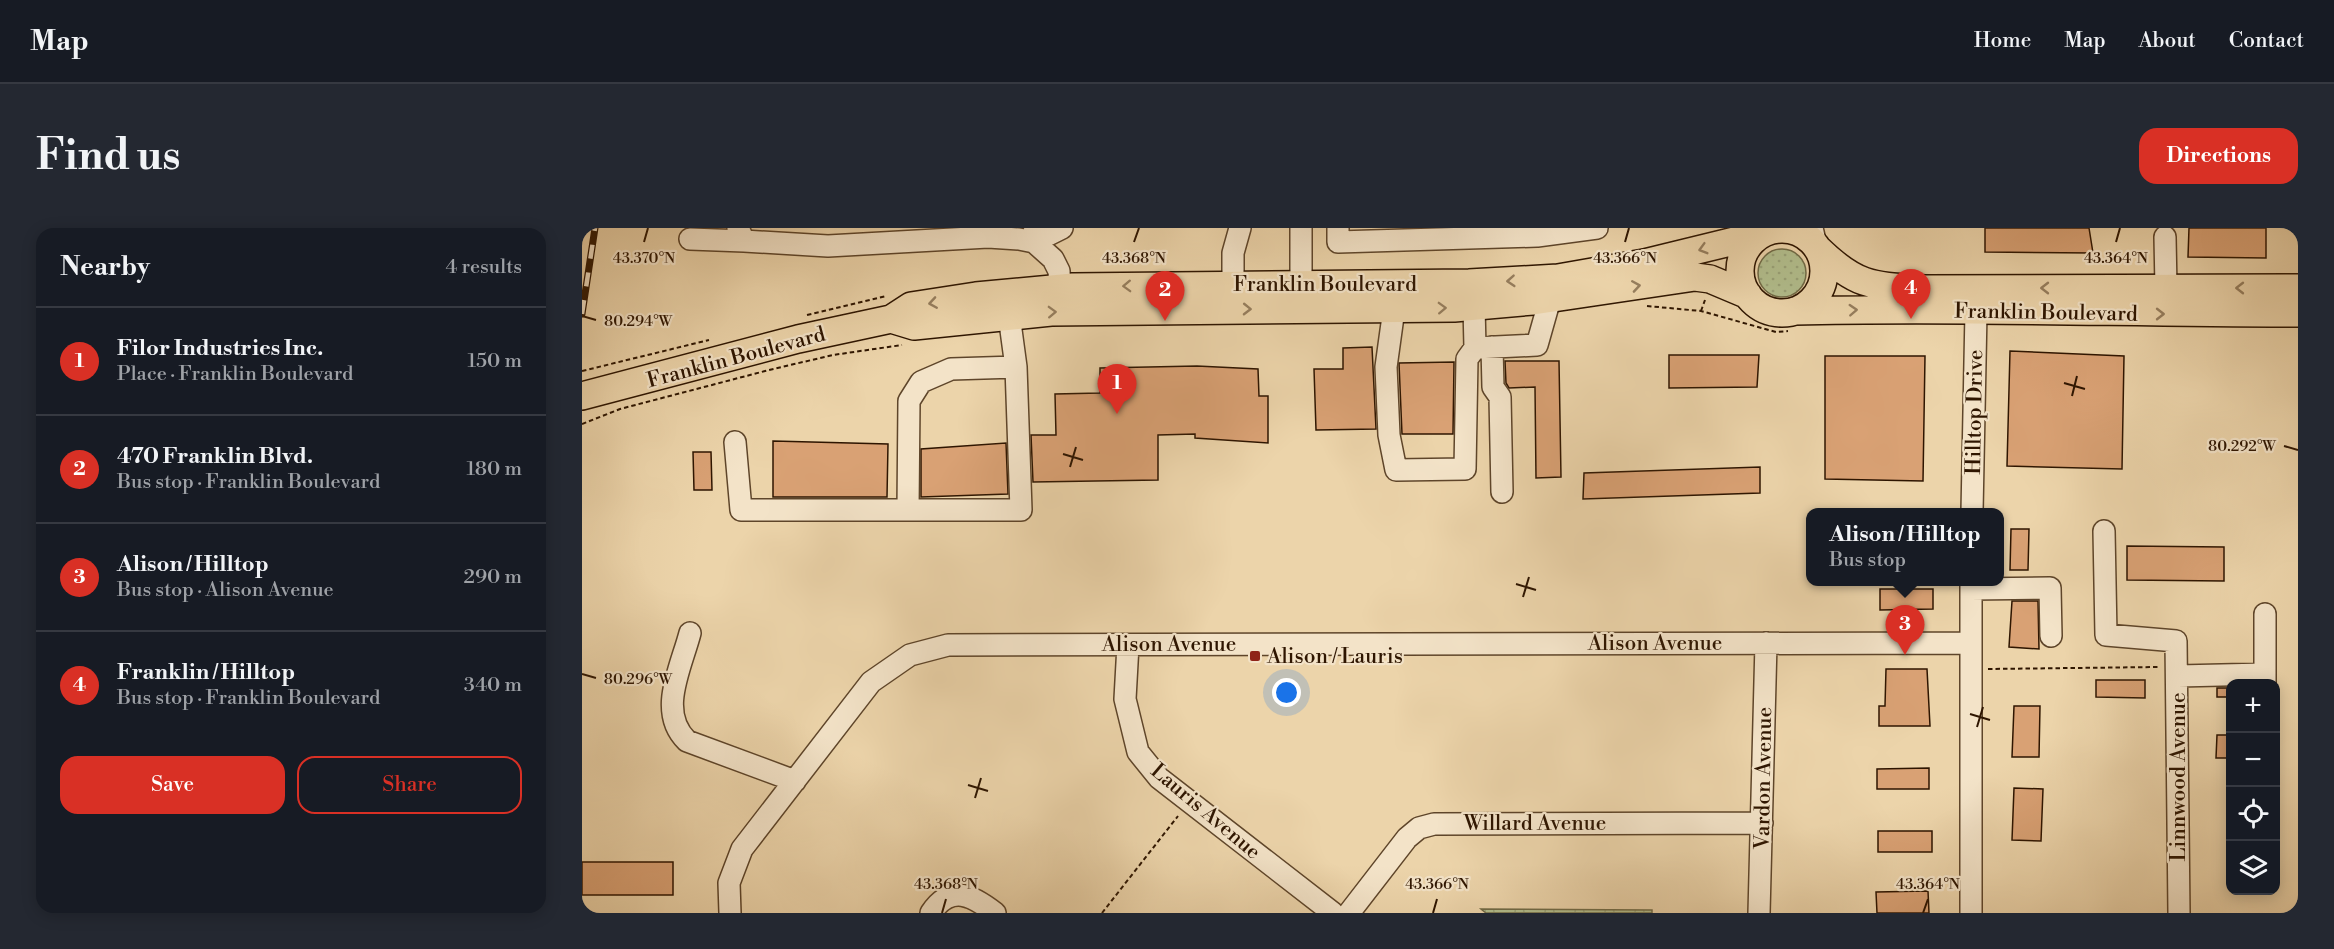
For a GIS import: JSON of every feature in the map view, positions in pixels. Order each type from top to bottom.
[{"type":"main road","points":[[1784,230],[1796,232],[1816,241],[1824,270],[1822,284],[1797,321],[1782,313],[1768,311],[1748,295],[1741,269],[1752,233],[1784,230]]},
{"type":"main road","name":"Franklin Boulevard","points":[[582,396],[798,339],[891,320],[911,306],[976,296],[1060,289],[1469,283],[1558,278],[1644,263],[1752,233]]},
{"type":"main road","name":"Franklin Boulevard","points":[[1816,241],[1839,270],[1872,286],[1925,289],[2298,288]]},
{"type":"main road","name":"Franklin Boulevard","points":[[891,320],[914,326],[1012,315],[1103,310],[1394,309],[1474,306],[1550,299],[1695,277],[1710,279],[1748,295]]},
{"type":"main road","name":"Franklin Boulevard","points":[[1797,321],[1876,308],[1976,312],[2298,313]]},
{"type":"street","points":[[690,239],[741,234],[828,246],[988,233],[1009,237],[1034,235],[1062,228]]},
{"type":"street","points":[[1233,285],[1233,253],[1240,228]]},
{"type":"street","points":[[1301,228],[1301,284]]},
{"type":"street","points":[[1338,228],[1338,242],[1537,236],[1596,228]]},
{"type":"street","points":[[1034,235],[1053,259],[1059,271],[1060,289]]},
{"type":"street","points":[[2164,237],[2166,288]]},
{"type":"street","points":[[1394,309],[1386,367],[1389,435],[1396,471],[1465,469],[1467,359],[1481,344],[1537,345],[1550,299]]},
{"type":"street","points":[[1474,306],[1492,387],[1500,397],[1502,492]]},
{"type":"street","name":"Hilltop Drive","points":[[1972,508],[1976,312]]},
{"type":"street","points":[[735,442],[741,510],[1021,510],[1012,315]]},
{"type":"street","points":[[908,510],[909,402],[921,382],[951,369],[1016,367]]},
{"type":"street","name":"Linnwood Avenue","points":[[2104,531],[2106,635],[2176,641],[2179,913]]},
{"type":"street","points":[[1971,913],[1971,586],[2050,588],[2051,636]]},
{"type":"street","points":[[2178,672],[2265,679],[2265,614]]},
{"type":"street","points":[[690,633],[671,704],[672,719],[676,730],[687,741],[795,781]]},
{"type":"street","name":"Vardon Avenue","points":[[1759,913],[1766,643]]},
{"type":"street","name":"Alison Avenue","points":[[730,913],[729,883],[742,849],[871,681],[910,655],[948,645],[1970,643]]},
{"type":"street","name":"Lauris Avenue","points":[[1128,645],[1125,699],[1138,752],[1159,778],[1333,913]]},
{"type":"street","name":"Willard Avenue","points":[[1349,913],[1407,838],[1419,828],[1434,824],[1761,823]]},
{"type":"street","points":[[931,913],[937,904],[948,896],[962,895],[975,898],[996,913]]},
{"type":"path","points":[[1642,305],[1701,311],[1776,332],[1797,321]]},
{"type":"path","points":[[582,424],[620,410],[769,370],[832,355],[910,343]]},
{"type":"path","points":[[1970,669],[2178,672]]},
{"type":"path","points":[[1102,913],[1189,801]]},
{"type":"green space","points":[[1782,249],[1799,256],[1806,273],[1799,290],[1782,297],[1765,290],[1758,273],[1765,256]]},
{"type":"green space","points":[[1481,909],[1652,910],[1652,913],[1486,913]]},
{"type":"building","points":[[1985,228],[2089,228],[2093,253],[1985,252]]},
{"type":"building","points":[[2189,228],[2266,228],[2266,258],[2188,257]]},
{"type":"building","points":[[1372,347],[1376,429],[1316,430],[1314,369],[1343,369],[1343,348]]},
{"type":"building","points":[[2010,351],[2124,356],[2122,469],[2007,466]]},
{"type":"building","points":[[1669,355],[1759,355],[1757,387],[1669,388]]},
{"type":"building","points":[[1825,356],[1925,356],[1923,481],[1825,479]]},
{"type":"building","points":[[1505,361],[1559,361],[1561,477],[1536,478],[1535,387],[1509,388],[1506,383]]},
{"type":"building","points":[[1454,362],[1453,434],[1402,434],[1399,363]]},
{"type":"building","points":[[1197,366],[1258,369],[1259,396],[1268,396],[1268,443],[1195,438],[1195,434],[1158,435],[1158,480],[1033,482],[1031,435],[1056,435],[1055,394],[1100,393],[1100,368]]},
{"type":"building","points":[[773,441],[888,444],[887,497],[773,497]]},
{"type":"building","points":[[1006,443],[1008,494],[921,497],[921,449]]},
{"type":"building","points":[[693,452],[711,452],[712,490],[694,490]]},
{"type":"building","points":[[1760,467],[1760,493],[1583,499],[1584,473]]},
{"type":"building","points":[[2011,529],[2029,529],[2028,570],[2010,570]]},
{"type":"building","points":[[2127,546],[2224,547],[2224,581],[2127,580]]},
{"type":"building","points":[[1880,589],[1933,589],[1933,609],[1880,610]]},
{"type":"building","points":[[2012,601],[2038,601],[2039,649],[2009,647]]},
{"type":"building","points":[[1886,669],[1927,669],[1930,726],[1879,726],[1879,706],[1885,706]]},
{"type":"building","points":[[2096,680],[2145,680],[2145,698],[2096,697]]},
{"type":"building","points":[[2217,688],[2226,688],[2226,697],[2217,697]]},
{"type":"building","points":[[2014,706],[2040,706],[2039,757],[2012,757]]},
{"type":"building","points":[[2217,735],[2226,735],[2226,758],[2216,758]]},
{"type":"building","points":[[1929,768],[1929,789],[1877,789],[1877,769]]},
{"type":"building","points":[[2014,788],[2043,789],[2041,841],[2012,840]]},
{"type":"building","points":[[1878,831],[1932,831],[1932,852],[1878,852]]},
{"type":"building","points":[[582,862],[673,862],[673,895],[582,895]]},
{"type":"building","points":[[1928,891],[1929,913],[1877,913],[1876,892]]},
{"type":"railway","points":[[582,314],[595,228]]},
{"type":"place","name":"Franklin / Hilltop","points":[[1911,319]]},
{"type":"place","name":"470 Franklin Blvd.","points":[[1165,321]]},
{"type":"place","name":"Filor Industries Inc.","points":[[1117,414]]},
{"type":"place","name":"Alison / Hilltop","points":[[1905,655]]},
{"type":"place","name":"Alison / Lauris","points":[[1255,656]]}]
